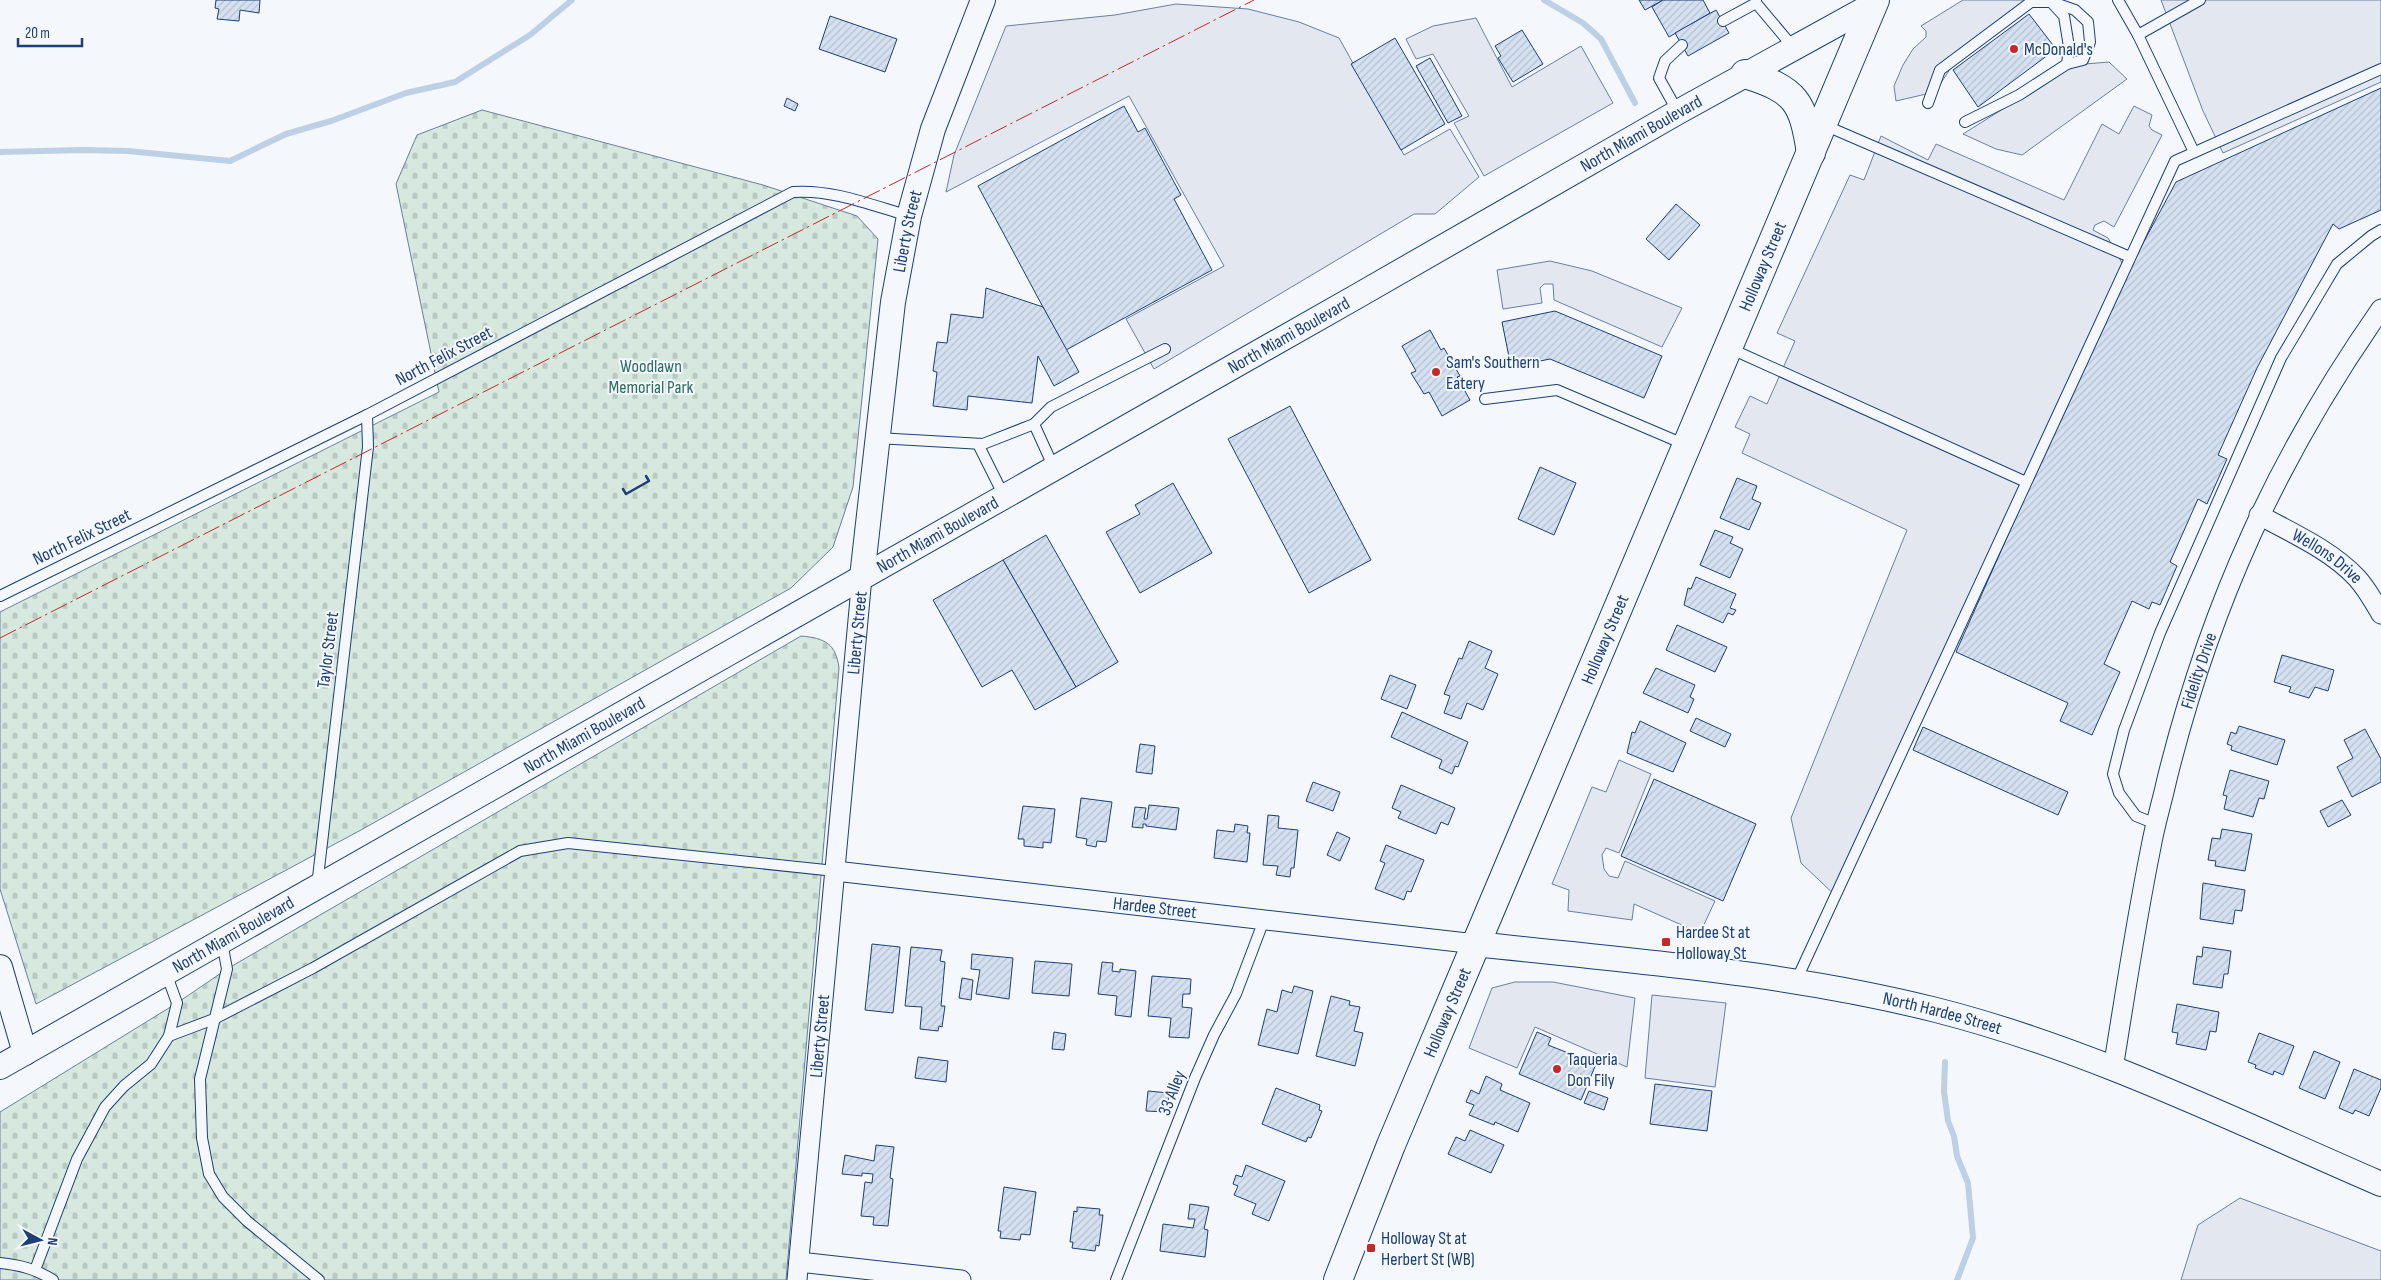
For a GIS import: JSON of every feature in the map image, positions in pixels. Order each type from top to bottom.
[{"type":"main road","name":"Holloway Street","points":[[1338,1280],[1391,1145],[1811,153],[1873,1]]},
{"type":"main road","points":[[1746,74],[1777,85],[1788,92],[1797,102],[1807,128],[1811,153]]},
{"type":"street","name":"Liberty Street","points":[[798,1271],[862,577],[893,302],[909,216],[933,129],[983,0]]},
{"type":"street","name":"North Miami Boulevard","points":[[0,1067],[1873,1]]},
{"type":"street","name":"Fidelity Drive","points":[[2113,1069],[2151,846],[2179,732],[2211,631],[2259,515],[2297,440],[2359,340],[2381,309]]},
{"type":"street","name":"Wellons Drive","points":[[2259,515],[2305,540],[2346,568],[2368,593],[2381,614]]},
{"type":"street","name":"Hardee Street","points":[[834,871],[1476,944]]},
{"type":"street","name":"North Hardee Street","points":[[1476,944],[1796,981],[1937,1010],[2001,1029],[2113,1069],[2381,1184]]},
{"type":"street","points":[[0,967],[25,1053]]},
{"type":"street","points":[[798,1271],[961,1280]]},
{"type":"lane","points":[[2118,0],[2138,35],[2194,152]]},
{"type":"lane","points":[[2138,35],[2200,0]]},
{"type":"lane","points":[[1723,22],[1756,1],[1793,47]]},
{"type":"lane","points":[[1928,103],[1940,70],[2031,2],[2051,2],[2075,10],[2088,22],[2090,42],[2083,60],[2067,64],[2019,95],[1964,122]]},
{"type":"lane","points":[[2051,2],[2064,16],[2068,47],[2067,64]]},
{"type":"lane","points":[[1678,112],[1659,78],[1665,61],[1682,45]]},
{"type":"lane","points":[[1796,981],[2175,161],[2381,69]]},
{"type":"lane","points":[[1823,124],[2130,257]]},
{"type":"lane","name":"North Felix Street","points":[[0,596],[367,415],[793,192],[829,193],[909,216]]},
{"type":"lane","points":[[2156,824],[2136,816],[2119,793],[2113,774],[2124,730],[2160,633],[2281,358],[2337,264],[2379,234]]},
{"type":"lane","points":[[1728,348],[2026,482]]},
{"type":"lane","points":[[877,438],[983,444],[1034,424],[1051,407],[1165,349]]},
{"type":"lane","points":[[1485,399],[1558,390],[1687,445]]},
{"type":"lane","name":"Taylor Street","points":[[317,888],[368,447],[367,415]]},
{"type":"lane","points":[[1034,424],[1054,468]]},
{"type":"lane","points":[[978,444],[1004,496]]},
{"type":"lane","points":[[169,1036],[214,1019],[313,968],[520,851],[568,843],[834,871]]},
{"type":"lane","name":"33 Alley","points":[[1116,1280],[1195,1078],[1214,1035],[1236,994],[1264,920]]},
{"type":"lane","points":[[222,942],[227,969],[200,1079],[202,1138],[209,1174],[223,1197],[247,1221],[319,1280]]},
{"type":"lane","points":[[36,1270],[77,1159],[105,1107],[124,1086],[151,1064],[169,1036],[177,1003],[166,973]]},
{"type":"lane","points":[[0,1263],[17,1264],[36,1270],[53,1280]]},
{"type":"green space","name":"Woodlawn Memorial Park","points":[[482,110],[763,185],[857,216],[878,239],[853,487],[833,547],[791,588],[361,830],[36,1004],[0,889],[0,612],[439,392],[396,184],[417,135]]},
{"type":"green space","points":[[801,636],[817,638],[828,644],[835,653],[839,668],[786,1280],[0,1280],[0,1112],[177,1003],[227,969]]},
{"type":"shaded area","points":[[1963,0],[2044,0],[2032,6],[1954,63],[1935,92],[1896,101],[1894,86],[1903,65],[1913,49],[1926,37],[1926,31],[1921,26]]},
{"type":"shaded area","points":[[2161,0],[2381,0],[2381,82],[2223,153],[2203,111]]},
{"type":"shaded area","points":[[1176,4],[1248,9],[1299,22],[1339,38],[1404,155],[1450,129],[1479,177],[1435,214],[1414,214],[1154,369],[1126,319],[1224,266],[1129,96],[946,192],[954,155],[1006,26],[1115,15]]},
{"type":"shaded area","points":[[1476,18],[1512,87],[1581,46],[1613,103],[1484,176],[1454,123],[1469,116],[1433,54],[1416,59],[1406,39],[1433,26]]},
{"type":"shaded area","points":[[2109,62],[2127,79],[2022,155],[1996,149],[1963,134],[2073,65]]},
{"type":"shaded area","points":[[2134,106],[2152,115],[2149,126],[2152,130],[2162,135],[2114,227],[2104,221],[2095,225],[2093,230],[2108,238],[2126,270],[1839,899],[1801,863],[1791,818],[1907,530],[1742,453],[1750,434],[1735,427],[1750,396],[1767,404],[1795,341],[1777,333],[1850,175],[1864,180],[1881,136],[1928,160],[1936,144],[2064,200],[2102,124],[2119,134]]},
{"type":"shaded area","points":[[1550,261],[1592,271],[1682,308],[1662,347],[1554,300],[1553,284],[1544,284],[1540,288],[1542,303],[1503,309],[1497,270]]},
{"type":"shaded area","points":[[1619,760],[1651,774],[1619,853],[1606,848],[1602,855],[1604,869],[1609,876],[1618,878],[1625,861],[1715,901],[1700,933],[1634,904],[1632,920],[1568,911],[1569,890],[1552,884],[1592,787],[1606,792]]},
{"type":"shaded area","points":[[1515,982],[1553,982],[1635,998],[1627,1067],[1535,1027],[1517,1068],[1469,1048],[1492,988]]},
{"type":"shaded area","points":[[1652,995],[1726,1003],[1715,1087],[1645,1078]]},
{"type":"shaded area","points":[[2240,1198],[2381,1251],[2381,1280],[2181,1280],[2198,1225]]},
{"type":"building","points":[[216,0],[260,0],[259,13],[240,10],[239,21],[217,19],[219,9],[215,8]]},
{"type":"building","points":[[1639,0],[1663,0],[1645,10]]},
{"type":"building","points":[[1663,0],[1703,0],[1710,13],[1669,37],[1652,7]]},
{"type":"building","points":[[1716,10],[1729,33],[1688,56],[1675,33]]},
{"type":"building","points":[[2029,14],[2056,49],[1978,107],[1953,70]]},
{"type":"building","points":[[830,16],[897,39],[885,72],[819,49]]},
{"type":"building","points":[[1522,30],[1543,64],[1513,82],[1498,58],[1501,56],[1495,46]]},
{"type":"building","points":[[1395,38],[1445,124],[1401,150],[1351,64]]},
{"type":"building","points":[[1430,58],[1462,116],[1448,123],[1416,66]]},
{"type":"building","points":[[2381,88],[2381,210],[2339,229],[2333,224],[2257,368],[2218,455],[2227,459],[2207,504],[2198,499],[2170,562],[2177,566],[2160,605],[2152,602],[2149,609],[2132,601],[2104,664],[2120,672],[2092,735],[2060,721],[2068,703],[1956,652],[2114,297],[2176,182]]},
{"type":"building","points":[[787,98],[798,104],[795,111],[784,106]]},
{"type":"building","points":[[1124,106],[1138,132],[1145,128],[1181,195],[1174,199],[1212,270],[1066,350],[978,186]]},
{"type":"building","points":[[1676,204],[1700,225],[1669,260],[1646,239]]},
{"type":"building","points":[[986,288],[1043,307],[1079,372],[1054,386],[1038,356],[1032,403],[968,396],[967,410],[933,406],[937,372],[933,371],[937,342],[947,343],[951,314],[983,318]]},
{"type":"building","points":[[1555,311],[1662,356],[1644,398],[1550,359],[1511,367],[1502,322]]},
{"type":"building","name":"Sam's Southern Eatery","points":[[1430,330],[1441,350],[1444,348],[1460,376],[1457,377],[1470,400],[1442,416],[1429,392],[1424,394],[1411,373],[1416,371],[1402,346]]},
{"type":"building","points":[[1290,406],[1371,560],[1309,593],[1228,439]]},
{"type":"building","points":[[1540,467],[1576,483],[1554,535],[1518,519]]},
{"type":"building","points":[[1737,478],[1757,486],[1752,499],[1761,503],[1749,530],[1720,518]]},
{"type":"building","points":[[1173,483],[1212,553],[1140,593],[1106,532],[1140,514],[1135,505]]},
{"type":"building","points":[[1715,530],[1733,537],[1730,543],[1743,549],[1730,578],[1700,565]]},
{"type":"building","points":[[1046,535],[1118,662],[1076,687],[1003,560]]},
{"type":"building","points":[[1003,560],[1076,687],[1035,710],[1012,670],[982,687],[933,600]]},
{"type":"building","points":[[1696,577],[1736,594],[1730,608],[1736,610],[1733,615],[1728,613],[1723,623],[1684,605],[1688,588],[1691,589]]},
{"type":"building","points":[[1677,625],[1727,647],[1715,672],[1666,650]]},
{"type":"building","points":[[1469,641],[1492,651],[1485,668],[1498,674],[1483,710],[1467,703],[1461,719],[1444,713],[1450,696],[1444,694],[1459,658],[1462,659]]},
{"type":"building","points":[[2282,655],[2334,670],[2328,691],[2315,687],[2309,698],[2289,692],[2291,687],[2274,682]]},
{"type":"building","points":[[1656,668],[1695,685],[1690,697],[1694,699],[1688,713],[1643,693]]},
{"type":"building","points":[[1390,675],[1416,685],[1407,709],[1381,699]]},
{"type":"building","points":[[1402,712],[1468,742],[1458,767],[1455,766],[1452,774],[1439,768],[1442,760],[1391,737]]},
{"type":"building","points":[[1696,718],[1731,734],[1725,747],[1690,731]]},
{"type":"building","points":[[1640,721],[1686,743],[1673,772],[1627,753],[1632,732],[1635,733]]},
{"type":"building","points":[[2239,726],[2285,740],[2277,765],[2231,750],[2232,746],[2227,744],[2231,732],[2236,734]]},
{"type":"building","points":[[1923,727],[2068,792],[2058,815],[1913,750]]},
{"type":"building","points":[[2365,729],[2381,759],[2381,782],[2352,797],[2337,767],[2353,758],[2344,740]]},
{"type":"building","points":[[1140,744],[1155,746],[1152,774],[1136,772]]},
{"type":"building","points":[[2230,770],[2269,781],[2264,799],[2259,798],[2253,817],[2224,809],[2227,796],[2223,795]]},
{"type":"building","points":[[1654,779],[1756,824],[1723,901],[1621,856]]},
{"type":"building","points":[[1313,782],[1340,792],[1333,811],[1306,801]]},
{"type":"building","points":[[1401,785],[1455,808],[1448,825],[1441,822],[1436,834],[1398,818],[1401,812],[1392,808]]},
{"type":"building","points":[[1081,798],[1112,802],[1106,842],[1097,841],[1096,847],[1086,845],[1087,839],[1076,837]]},
{"type":"building","points":[[2342,800],[2351,815],[2328,827],[2320,811]]},
{"type":"building","points":[[1149,805],[1179,808],[1176,830],[1146,826],[1146,824],[1143,824],[1143,828],[1132,827],[1135,807],[1146,808],[1144,819],[1147,819]]},
{"type":"building","points":[[1023,806],[1055,809],[1051,843],[1043,842],[1043,848],[1024,846],[1024,839],[1018,839]]},
{"type":"building","points":[[1268,815],[1279,816],[1278,828],[1298,830],[1294,868],[1291,868],[1290,877],[1276,875],[1278,866],[1263,865]]},
{"type":"building","points":[[1235,824],[1248,826],[1247,833],[1250,833],[1247,862],[1214,858],[1217,830],[1234,832]]},
{"type":"building","points":[[2222,829],[2252,834],[2245,871],[2215,866],[2216,861],[2208,860],[2212,838],[2220,839]]},
{"type":"building","points":[[1337,832],[1350,838],[1340,861],[1327,855]]},
{"type":"building","points":[[1386,845],[1424,860],[1411,892],[1407,891],[1404,900],[1375,889],[1385,863],[1380,861]]},
{"type":"building","points":[[2203,883],[2245,890],[2242,911],[2235,910],[2233,924],[2200,919]]},
{"type":"building","points":[[872,944],[900,947],[893,1013],[865,1010]]},
{"type":"building","points":[[911,947],[942,950],[940,961],[945,962],[941,1006],[945,1006],[942,1027],[939,1026],[938,1031],[920,1029],[922,1007],[905,1006]]},
{"type":"building","points":[[2203,947],[2231,951],[2228,974],[2224,974],[2222,988],[2193,984],[2197,956],[2202,957]]},
{"type":"building","points":[[972,954],[1013,958],[1009,999],[976,994],[980,970],[971,969]]},
{"type":"building","points":[[1035,961],[1072,964],[1069,996],[1032,993]]},
{"type":"building","points":[[1102,962],[1113,963],[1112,971],[1120,972],[1120,969],[1136,971],[1131,1017],[1115,1015],[1117,996],[1098,994]]},
{"type":"building","points":[[1152,976],[1191,979],[1190,994],[1183,994],[1182,1007],[1192,1008],[1189,1038],[1169,1037],[1171,1018],[1148,1016]]},
{"type":"building","points":[[962,978],[973,980],[971,1000],[959,998]]},
{"type":"building","points":[[1294,986],[1313,991],[1298,1054],[1258,1045],[1267,1009],[1277,1012],[1282,990],[1292,993]]},
{"type":"building","points":[[1331,996],[1350,1001],[1349,1005],[1360,1007],[1354,1031],[1363,1033],[1355,1066],[1316,1056]]},
{"type":"building","points":[[2177,1004],[2219,1012],[2216,1032],[2210,1031],[2206,1050],[2176,1044],[2178,1033],[2172,1032]]},
{"type":"building","points":[[1054,1032],[1066,1034],[1064,1050],[1052,1049]]},
{"type":"building","name":"Taqueria Don Fily","points":[[1537,1032],[1551,1038],[1548,1045],[1596,1064],[1581,1100],[1519,1074]]},
{"type":"building","points":[[2259,1033],[2294,1046],[2283,1075],[2274,1071],[2273,1075],[2255,1068],[2256,1065],[2248,1062]]},
{"type":"building","points":[[2314,1051],[2340,1062],[2325,1099],[2299,1088]]},
{"type":"building","points":[[918,1057],[948,1061],[946,1082],[915,1078]]},
{"type":"building","points":[[2354,1069],[2381,1080],[2381,1088],[2369,1116],[2355,1110],[2353,1114],[2339,1108]]},
{"type":"building","points":[[1486,1076],[1502,1084],[1500,1090],[1530,1103],[1518,1132],[1495,1122],[1494,1125],[1469,1115],[1474,1105],[1466,1102],[1471,1090],[1479,1094]]},
{"type":"building","points":[[1655,1084],[1712,1091],[1707,1131],[1650,1124]]},
{"type":"building","points":[[1276,1088],[1320,1105],[1319,1110],[1322,1111],[1311,1138],[1308,1137],[1306,1142],[1262,1124]]},
{"type":"building","points":[[1148,1091],[1169,1093],[1167,1112],[1146,1111]]},
{"type":"building","points":[[1589,1091],[1608,1098],[1604,1110],[1584,1103]]},
{"type":"building","points":[[1470,1130],[1504,1145],[1491,1173],[1448,1154],[1456,1137],[1465,1141]]},
{"type":"building","points":[[876,1145],[894,1147],[890,1178],[893,1179],[888,1226],[873,1225],[874,1217],[861,1216],[865,1182],[872,1183],[873,1174],[862,1173],[862,1176],[842,1174],[845,1155],[874,1161]]},
{"type":"building","points":[[1246,1165],[1285,1181],[1269,1221],[1252,1214],[1256,1204],[1234,1195],[1238,1186],[1233,1184],[1236,1175],[1242,1177]]},
{"type":"building","points":[[1004,1187],[1036,1192],[1030,1235],[1021,1234],[1020,1240],[1000,1238],[1001,1231],[998,1231]]},
{"type":"building","points":[[1190,1204],[1209,1207],[1204,1229],[1208,1230],[1205,1257],[1160,1251],[1163,1224],[1193,1228],[1195,1219],[1188,1219]]},
{"type":"building","points":[[1077,1207],[1100,1209],[1099,1215],[1103,1215],[1099,1246],[1096,1245],[1095,1251],[1072,1248],[1073,1242],[1070,1242],[1074,1211],[1077,1212]]},
{"type":"waterway","points":[[0,152],[128,151],[230,161],[286,134],[331,121],[406,93],[455,82],[530,35],[572,0]]},
{"type":"waterway","points":[[1544,0],[1583,23],[1601,39],[1635,103]]},
{"type":"waterway","points":[[1945,1062],[1944,1091],[1948,1121],[1954,1136],[1957,1156],[1968,1183],[1973,1238],[1957,1280]]},
{"type":"wall","points":[[623,489],[626,494],[649,481],[646,476]]},
{"type":"power","points":[[0,638],[1254,0]]},
{"type":"place","name":"McDonald's","points":[[2014,49]]},
{"type":"place","name":"Sam's Southern Eatery","points":[[1436,372]]},
{"type":"place","name":"Hardee St at Holloway St","points":[[1666,942]]},
{"type":"place","name":"Taqueria Don Fily","points":[[1557,1069]]},
{"type":"place","name":"Holloway St at Herbert St (WB)","points":[[1371,1248]]}]
